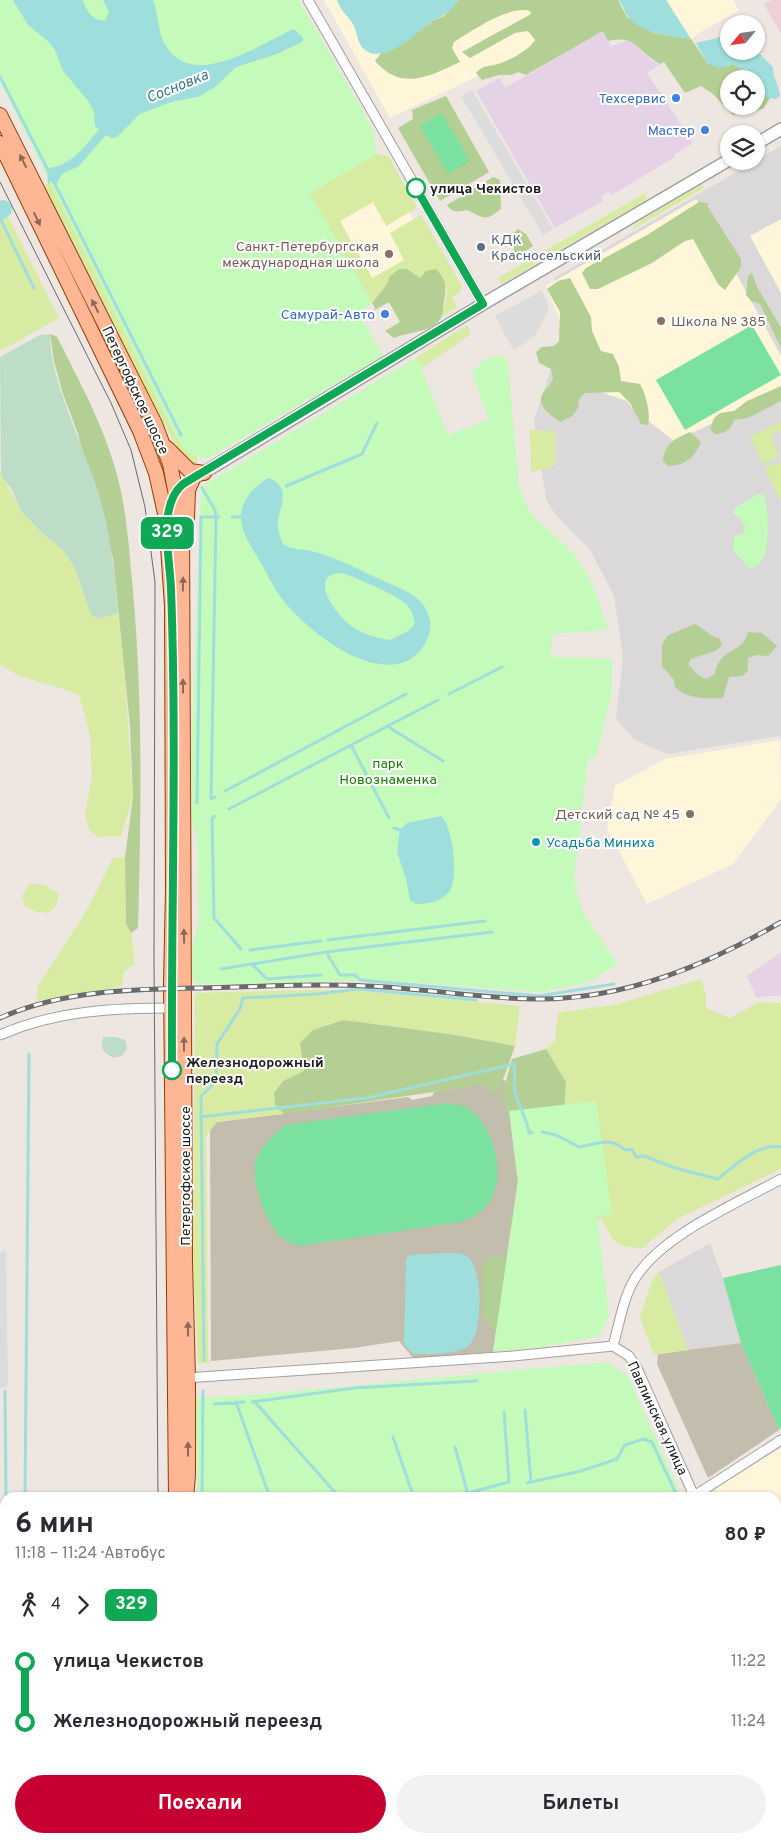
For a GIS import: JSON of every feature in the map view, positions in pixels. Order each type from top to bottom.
[{"type":"main road","name":"Петергофское шоссе","points":[[0,115],[163,444],[186,482],[182,526],[178,1008]]},
{"type":"main road","name":"Петергофское шоссе","points":[[0,143],[140,431],[153,465],[166,518],[172,625],[182,1378],[188,1475],[187,1492]]},
{"type":"main road","points":[[163,444],[190,471],[166,518]]},
{"type":"main road","points":[[153,465],[186,482],[188,490],[187,550],[183,564]]},
{"type":"main road","name":"Петергофское шоссе","points":[[176,1492],[182,1378]]},
{"type":"street","points":[[308,0],[483,304]]},
{"type":"street","points":[[765,139],[781,129]]},
{"type":"street","points":[[186,482],[483,304],[720,165]]},
{"type":"street","points":[[0,1035],[30,1023],[75,1012],[178,1008]]},
{"type":"street","points":[[182,1378],[513,1356],[613,1346],[633,1282],[658,1252],[697,1225],[781,1179]]},
{"type":"street","name":"Павлинская улица","points":[[613,1346],[629,1356],[637,1368],[693,1492]]},
{"type":"street","name":"Павлинская улица","points":[[703,1492],[781,1440]]},
{"type":"shaded area","points":[[324,0],[733,0],[739,10],[730,15],[720,15],[720,21],[699,33],[664,62],[595,20],[390,118]]},
{"type":"shaded area","points":[[772,0],[781,0],[781,34],[764,4]]},
{"type":"shaded area","points":[[603,31],[611,46],[630,40],[651,60],[661,64],[647,73],[693,143],[674,155],[675,157],[612,195],[609,192],[601,197],[603,201],[555,228],[476,91],[499,78],[505,88]]},
{"type":"shaded area","points":[[472,90],[553,229],[543,235],[461,96]]},
{"type":"shaded area","points":[[781,146],[781,738],[779,736],[667,754],[635,740],[616,719],[623,658],[614,595],[590,550],[555,514],[546,499],[534,420],[551,369],[591,346],[554,278],[740,170],[765,170],[765,155]]},
{"type":"shaded area","name":"Санкт-Петербургская международная школа","points":[[376,155],[455,292],[389,301],[375,308],[372,303],[310,193]]},
{"type":"shaded area","name":"Школа № 385","points":[[696,199],[781,356],[781,392],[674,441],[632,408],[627,401],[586,387],[546,286]]},
{"type":"shaded area","points":[[781,219],[781,293],[750,236]]},
{"type":"shaded area","points":[[541,291],[547,301],[548,312],[535,335],[514,351],[495,316]]},
{"type":"shaded area","name":"Детский сад № 45","points":[[780,740],[781,799],[733,864],[647,904],[607,829],[615,786],[665,759]]},
{"type":"shaded area","points":[[781,952],[781,996],[756,997],[747,976]]},
{"type":"shaded area","points":[[505,1080],[518,1181],[493,1352],[413,1358],[399,1341],[354,1348],[211,1361],[210,1123],[408,1097],[412,1100],[432,1096],[434,1092]]},
{"type":"shaded area","points":[[710,1243],[732,1303],[741,1343],[688,1350],[659,1272]]},
{"type":"shaded area","points":[[6,1251],[8,1386],[0,1389],[0,1252]]},
{"type":"shaded area","points":[[741,1343],[779,1430],[708,1478],[657,1364],[658,1354]]},
{"type":"shaded area","points":[[781,1448],[781,1492],[716,1492],[715,1489]]},
{"type":"green space","points":[[0,0],[299,0],[373,129],[376,155],[310,193],[372,303],[358,312],[383,356],[208,458],[194,456],[185,450],[172,428],[0,81]]},
{"type":"green space","points":[[459,0],[618,0],[627,17],[655,33],[691,39],[708,64],[724,67],[733,64],[742,70],[720,70],[720,101],[701,86],[685,93],[664,62],[661,64],[653,60],[637,46],[626,40],[608,41],[603,31],[526,75],[518,72],[482,80],[476,73],[479,70],[515,57],[525,51],[535,40],[528,31],[515,33],[470,58],[462,52],[531,14],[530,11],[521,10],[491,20],[454,42],[452,48],[460,62],[427,76],[406,79],[395,76],[385,71],[375,61],[382,52],[394,49],[434,20],[444,16]]},
{"type":"green space","points":[[446,96],[489,172],[440,201],[398,128],[413,119],[412,110]]},
{"type":"green space","points":[[765,96],[771,97],[765,106]]},
{"type":"green space","points":[[442,113],[470,161],[448,174],[420,126]]},
{"type":"green space","points":[[370,152],[389,157],[417,208],[386,226],[373,202],[340,221],[372,278],[404,260],[390,233],[421,215],[462,286],[459,293],[452,297],[457,307],[443,316],[447,288],[414,275],[389,283],[372,303],[358,312],[193,288],[306,174]]},
{"type":"green space","points":[[493,177],[500,180],[501,209],[491,216],[481,217],[467,210],[456,211],[447,205]]},
{"type":"green space","points":[[51,181],[197,442],[197,463],[192,466],[184,460],[136,373],[42,187]]},
{"type":"green space","points":[[703,184],[704,188],[630,231],[641,220]]},
{"type":"green space","points":[[647,192],[645,201],[539,262],[536,256]]},
{"type":"green space","points":[[0,200],[59,318],[0,351]]},
{"type":"green space","points":[[699,202],[708,203],[708,207],[741,259],[741,267],[725,290],[718,284],[693,239],[685,241],[652,263],[598,289],[590,289],[582,273],[586,268],[647,235]]},
{"type":"green space","points":[[518,229],[526,234],[533,246],[518,256],[514,254],[513,233]]},
{"type":"green space","points":[[531,259],[535,265],[501,284],[498,278]]},
{"type":"green space","points":[[399,269],[407,269],[420,278],[426,271],[436,269],[444,280],[445,291],[443,314],[439,321],[421,331],[394,338],[385,331],[400,322],[389,302],[373,311],[375,308],[372,303],[388,283],[389,277]]},
{"type":"green space","points":[[752,273],[757,287],[781,328],[781,348],[760,304],[751,301],[746,295],[748,276]]},
{"type":"green space","points":[[570,278],[591,317],[592,331],[601,351],[613,354],[619,367],[621,381],[640,384],[647,404],[648,425],[641,424],[630,403],[619,392],[585,393],[578,400],[579,407],[572,416],[561,422],[549,414],[543,406],[541,397],[553,379],[551,369],[539,363],[536,352],[542,347],[554,346],[559,341],[560,312],[547,289],[558,281]]},
{"type":"green space","points":[[467,325],[471,334],[422,368],[417,357]]},
{"type":"green space","points":[[752,325],[781,375],[685,430],[656,380]]},
{"type":"green space","points":[[50,334],[57,337],[96,417],[110,451],[125,514],[136,633],[140,717],[138,928],[131,933],[126,924],[125,857],[133,797],[130,726],[113,558],[77,431],[63,394],[54,361]]},
{"type":"green space","points":[[50,334],[55,370],[68,411],[97,488],[108,534],[118,613],[98,619],[91,614],[74,566],[62,549],[42,533],[22,512],[11,488],[1,476],[0,357],[40,335]]},
{"type":"green space","name":"парк Новознаменка","points":[[502,354],[508,363],[519,487],[537,520],[568,548],[582,566],[596,593],[608,630],[553,634],[550,657],[612,659],[612,691],[596,758],[588,758],[574,880],[582,911],[618,964],[589,982],[542,992],[420,983],[344,981],[198,984],[192,978],[192,952],[199,919],[197,840],[192,822],[191,762],[201,487],[417,357],[448,435],[489,420],[472,372],[484,360]]},
{"type":"green space","points":[[781,386],[781,401],[748,418],[734,420],[725,432],[715,434],[710,429],[714,418],[720,413],[734,411],[747,401]]},
{"type":"green space","points":[[781,422],[781,430],[771,435],[779,457],[763,464],[750,437]]},
{"type":"green space","points":[[530,430],[555,431],[555,466],[531,472]]},
{"type":"green space","points":[[690,432],[701,442],[696,452],[689,460],[674,466],[668,466],[663,461],[668,446],[676,439]]},
{"type":"green space","points":[[781,463],[781,502],[764,468]]},
{"type":"green space","points":[[0,472],[22,512],[42,533],[62,549],[74,566],[82,590],[98,619],[118,613],[123,653],[133,797],[121,836],[98,837],[89,830],[85,815],[92,776],[90,735],[79,695],[59,687],[28,679],[0,664]]},
{"type":"green space","points":[[758,494],[762,494],[765,499],[768,524],[767,543],[763,558],[751,570],[733,551],[734,536],[743,534],[745,526],[739,517],[733,514],[734,509]]},
{"type":"green space","points":[[694,624],[719,638],[722,645],[717,650],[691,659],[688,664],[697,674],[706,679],[715,674],[721,659],[742,644],[748,632],[762,633],[777,646],[768,656],[756,655],[748,658],[748,670],[743,676],[729,677],[723,698],[691,696],[675,687],[674,680],[662,666],[662,645],[667,636]]},
{"type":"green space","points":[[125,857],[126,924],[131,933],[135,964],[124,972],[122,986],[36,1001],[38,986],[88,908],[113,858]]},
{"type":"green space","points":[[29,884],[45,885],[59,894],[56,905],[49,913],[37,912],[25,906],[22,896]]},
{"type":"green space","points":[[701,979],[706,995],[706,1008],[730,1018],[759,1002],[781,1003],[781,1169],[677,1219],[643,1248],[627,1247],[613,1239],[602,1220],[579,1213],[563,1127],[566,1082],[546,1049],[555,1040],[558,1013],[618,1004]]},
{"type":"green space","points":[[311,990],[360,991],[520,1006],[515,1046],[449,1034],[343,1020],[327,1024],[304,1071],[283,1081],[275,1105],[284,1114],[217,1122],[206,1136],[208,1356],[210,1363],[198,1363],[193,1261],[195,993]]},
{"type":"green space","points":[[343,1020],[449,1034],[515,1046],[498,1094],[481,1085],[284,1114],[275,1105],[274,1093],[283,1081],[304,1071],[300,1043],[313,1030]]},
{"type":"green space","points":[[103,1037],[116,1037],[125,1040],[127,1048],[122,1056],[114,1058],[105,1053],[102,1048]]},
{"type":"green space","points":[[546,1049],[566,1082],[563,1127],[510,1333],[494,1331],[482,1315],[482,1266],[489,1257],[506,1257],[516,1248],[509,1215],[523,1207],[513,1132],[502,1095],[512,1059]]},
{"type":"green space","points":[[596,1101],[612,1214],[597,1216],[609,1316],[599,1336],[548,1346],[493,1352],[518,1181],[509,1111]]},
{"type":"green space","points":[[448,1103],[465,1107],[476,1115],[484,1125],[494,1149],[497,1163],[495,1188],[491,1199],[478,1213],[461,1222],[299,1246],[281,1237],[275,1230],[260,1200],[255,1167],[262,1149],[285,1125]]},
{"type":"green space","points":[[781,1265],[781,1428],[779,1430],[741,1343],[723,1278]]},
{"type":"green space","points":[[659,1272],[688,1350],[654,1355],[640,1318],[652,1280]]},
{"type":"green space","points":[[606,1362],[628,1376],[680,1492],[197,1492],[196,1398],[250,1395]]},
{"type":"water","name":"Сосновка","points":[[13,0],[83,0],[91,15],[97,19],[105,20],[109,12],[103,0],[153,0],[162,40],[165,45],[177,58],[192,64],[209,64],[228,60],[294,29],[303,38],[302,42],[277,54],[236,67],[215,87],[198,97],[171,102],[140,114],[117,137],[111,138],[106,135],[79,166],[62,174],[55,186],[51,181],[48,184],[47,169],[64,163],[77,155],[99,129],[95,126],[94,112],[89,102],[63,71],[55,50],[49,42],[28,25]]},
{"type":"water","points":[[337,0],[459,0],[447,13],[432,21],[409,40],[389,51],[379,54],[370,53],[362,47],[354,26]]},
{"type":"water","points":[[618,0],[666,0],[691,39],[649,31],[641,27],[628,17]]},
{"type":"water","points":[[720,36],[720,60],[765,59],[773,67],[780,96],[776,99],[765,97],[765,70],[742,70],[733,64],[721,68],[708,64],[696,43]]},
{"type":"water","points":[[269,478],[280,486],[282,491],[283,496],[278,523],[283,544],[291,548],[323,554],[410,593],[423,604],[430,621],[430,630],[425,644],[416,655],[400,663],[382,665],[363,660],[343,651],[325,639],[293,612],[276,590],[243,530],[241,513],[243,506],[249,494]],"holes":[[[343,573],[387,592],[407,605],[415,623],[410,630],[390,640],[364,633],[344,620],[331,604],[325,587],[326,580],[332,575]]]},
{"type":"water","points":[[441,816],[449,831],[454,854],[452,886],[441,899],[429,903],[416,904],[410,900],[406,879],[397,852],[400,830],[407,823]]},
{"type":"water","points":[[447,1253],[464,1255],[474,1265],[480,1304],[479,1318],[473,1341],[461,1350],[441,1354],[413,1354],[404,1344],[406,1259],[410,1255]]},
{"type":"waterway","points":[[0,77],[49,172]]},
{"type":"waterway","points":[[54,182],[181,435]]},
{"type":"waterway","points":[[0,218],[34,288]]},
{"type":"waterway","points":[[286,486],[362,454],[377,423]]},
{"type":"waterway","points":[[202,488],[215,510],[216,517],[211,799],[215,797]]},
{"type":"waterway","points":[[197,803],[201,517],[219,517]]},
{"type":"waterway","points":[[232,517],[241,517]]},
{"type":"waterway","points":[[449,694],[502,667]]},
{"type":"waterway","points":[[225,791],[406,694]]},
{"type":"waterway","points":[[351,745],[438,700]]},
{"type":"waterway","points":[[387,726],[443,761]]},
{"type":"waterway","points":[[229,809],[351,745],[389,818]]},
{"type":"waterway","points":[[215,816],[212,818],[214,918],[241,949]]},
{"type":"waterway","points":[[394,828],[400,830]]},
{"type":"waterway","points":[[328,940],[485,921]]},
{"type":"waterway","points":[[221,969],[326,952],[492,932]]},
{"type":"waterway","points":[[250,950],[321,941]]},
{"type":"waterway","points":[[326,952],[340,975],[355,975],[360,980],[539,996],[614,984]]},
{"type":"waterway","points":[[253,965],[267,979],[321,975]]},
{"type":"waterway","points":[[204,1360],[201,1096],[216,1082],[217,1044],[240,1009],[243,998],[318,994],[358,989],[476,1000]]},
{"type":"waterway","points":[[25,1492],[29,1054]]},
{"type":"waterway","points":[[200,1117],[366,1098],[514,1064],[515,1092],[529,1133],[532,1132]]},
{"type":"waterway","points":[[542,1132],[556,1135],[579,1147],[604,1142],[614,1143],[625,1150],[632,1149],[636,1157],[644,1156],[675,1168],[718,1179],[747,1156],[764,1148],[781,1147]]},
{"type":"waterway","points":[[252,1402],[354,1388],[476,1381]]},
{"type":"waterway","points":[[5,1391],[6,1492]]},
{"type":"waterway","points":[[202,1492],[203,1391]]},
{"type":"waterway","points":[[236,1402],[268,1492]]},
{"type":"waterway","points":[[214,1404],[244,1402]]},
{"type":"waterway","points":[[255,1402],[335,1492]]},
{"type":"waterway","points":[[525,1410],[531,1482],[527,1483]]},
{"type":"waterway","points":[[472,1492],[509,1482],[504,1412]]},
{"type":"waterway","points":[[393,1437],[412,1492]]},
{"type":"waterway","points":[[531,1482],[581,1471],[617,1459],[625,1445],[643,1439],[652,1442],[675,1492]]},
{"type":"waterway","points":[[455,1447],[467,1491]]},
{"type":"tram line","points":[[0,182],[111,403],[131,450],[145,507],[155,582],[154,958],[158,1492]]},
{"type":"railway","points":[[0,1018],[24,1009],[73,996],[150,989],[346,985],[517,999],[571,997],[603,993],[665,977],[724,952],[781,922]]},
{"type":"bus line","name":"329","points":[[172,1070],[172,606],[166,518],[172,496],[183,484],[483,304],[416,188]]},
{"type":"place","name":"Техсервис","points":[[676,98]]},
{"type":"place","name":"Мастер","points":[[705,130]]},
{"type":"place","name":"улица Чекистов","points":[[416,188]]},
{"type":"place","name":"КДК Красносельский","points":[[481,247]]},
{"type":"place","name":"Санкт-Петербургская международная школа","points":[[389,254]]},
{"type":"place","name":"Самурай-Авто","points":[[385,314]]},
{"type":"place","name":"Школа № 385","points":[[661,321]]},
{"type":"place","name":"Детский сад № 45","points":[[690,814]]},
{"type":"place","name":"Усадьба Миниха","points":[[536,842]]},
{"type":"place","name":"Железнодорожный переезд","points":[[172,1070]]}]
